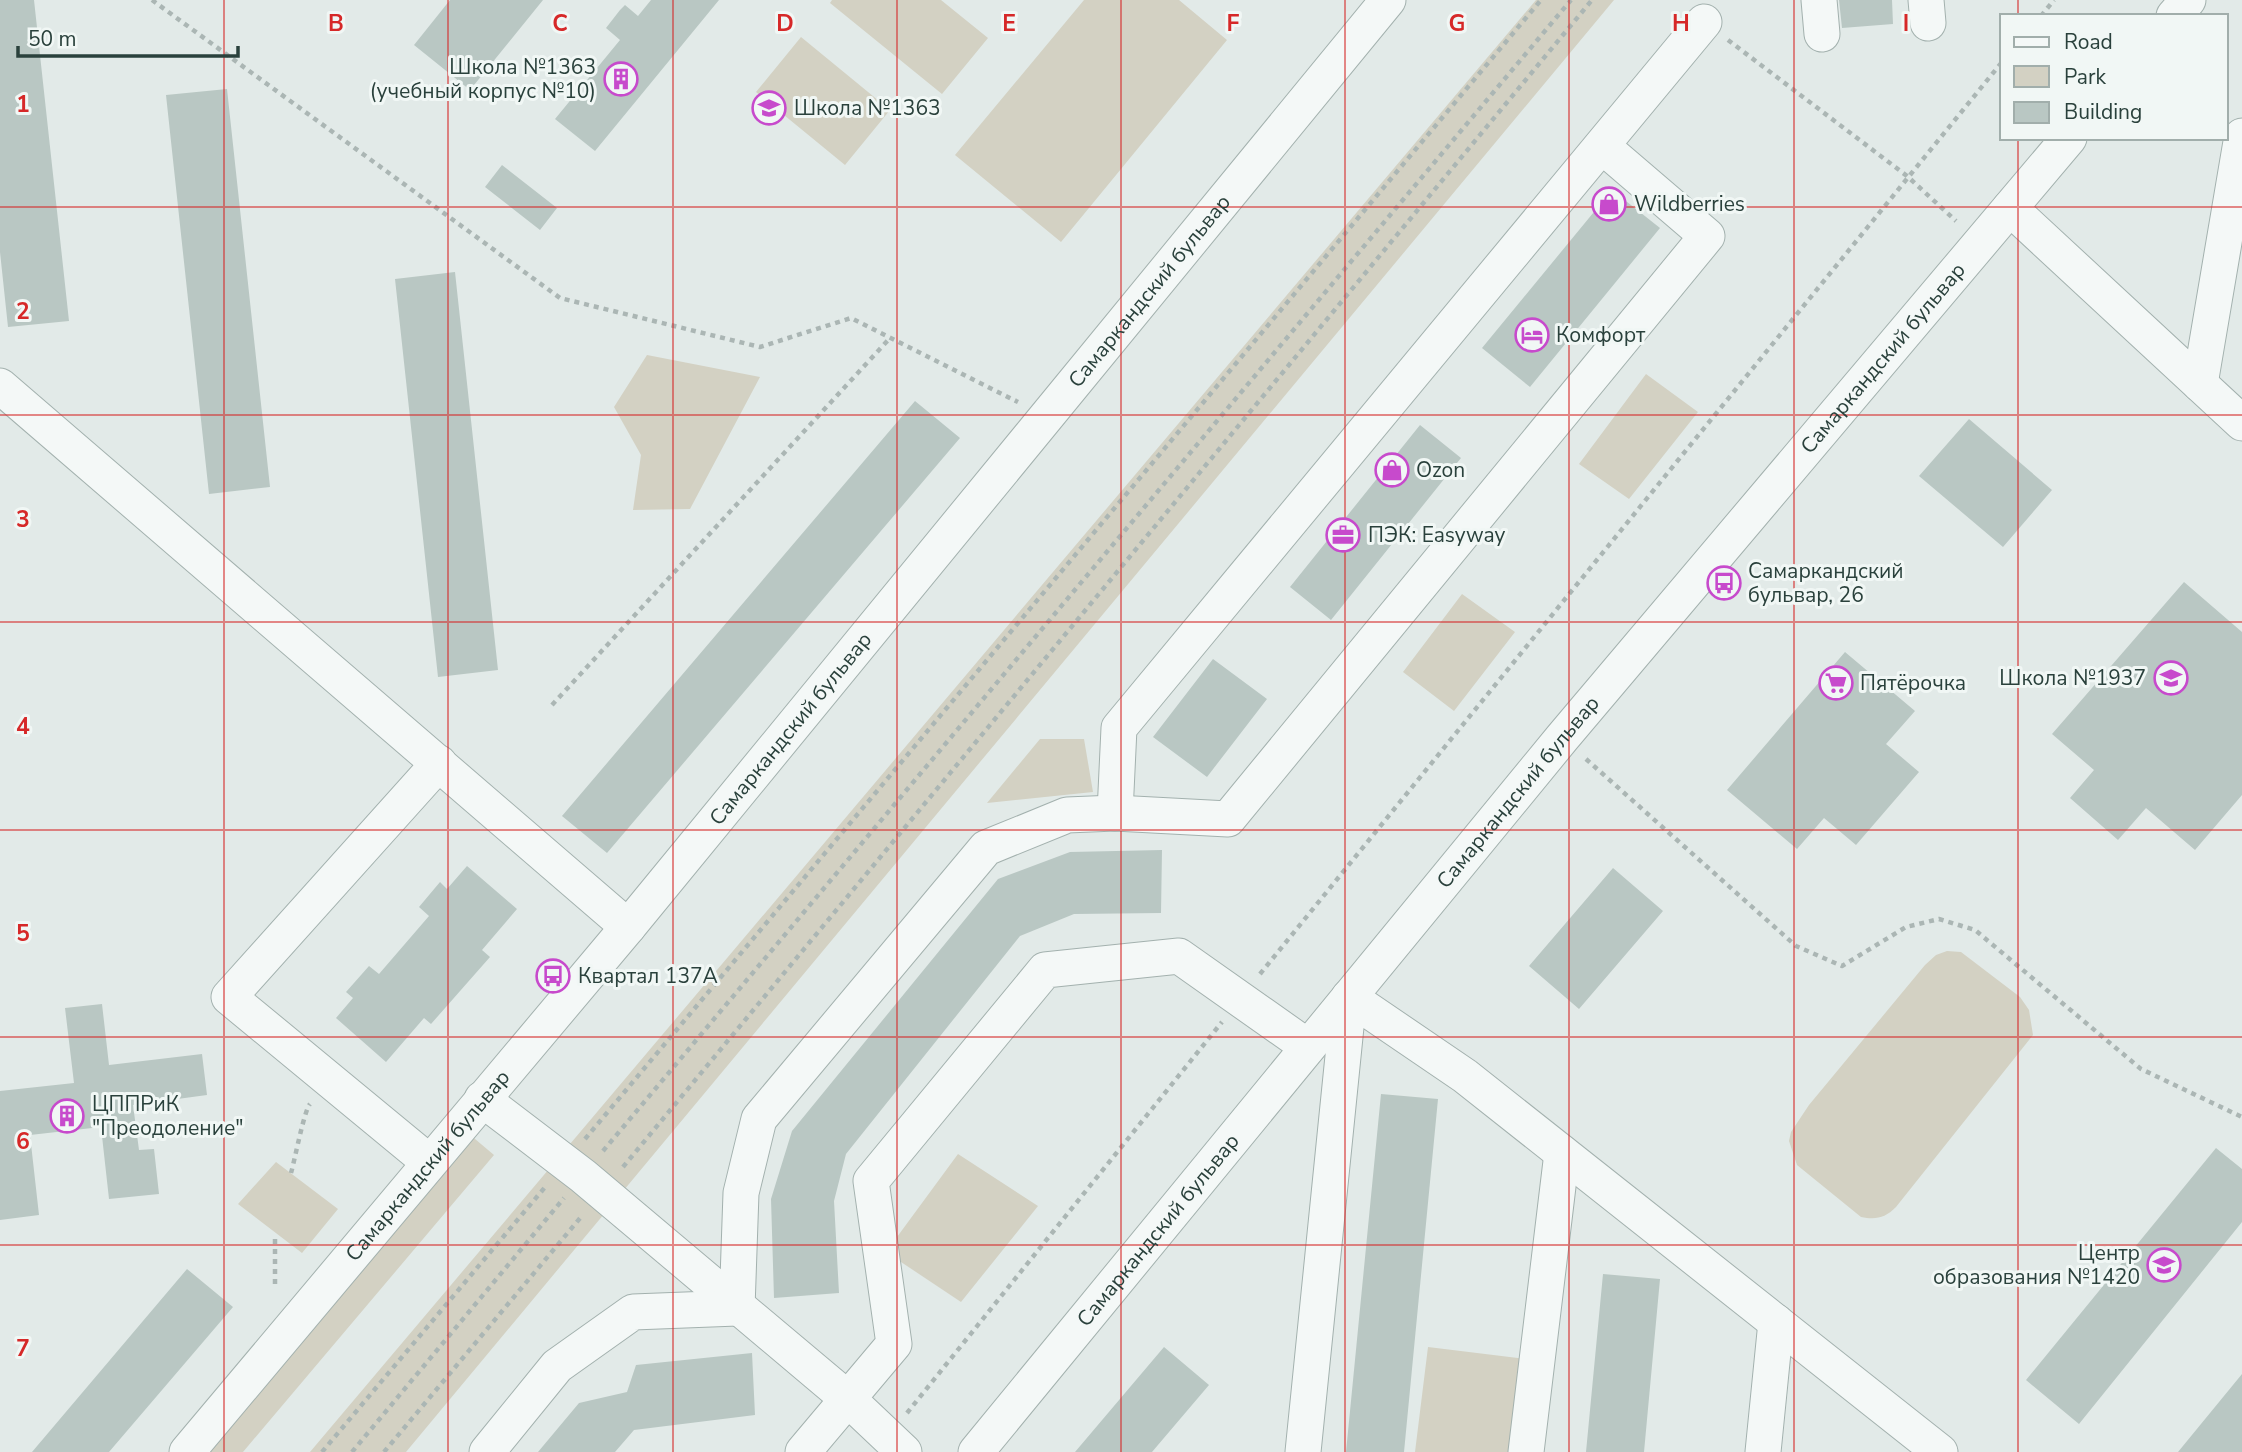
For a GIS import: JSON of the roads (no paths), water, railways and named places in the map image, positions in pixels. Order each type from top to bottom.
[{"type":"street","name":"Самаркандский бульвар","points":[[187,1452],[628,927],[1388,0]]},
{"type":"street","points":[[2176,14],[2188,0]]},
{"type":"street","points":[[1115,813],[1119,728],[1704,22]]},
{"type":"street","points":[[2200,384],[2242,135]]},
{"type":"street","name":"Самаркандский бульвар","points":[[975,1452],[1562,738],[2068,140]]},
{"type":"street","points":[[737,1308],[741,1193],[759,1119],[986,848],[1067,815],[1115,813],[1228,819],[1707,236],[1602,146]]},
{"type":"street","points":[[2010,208],[2242,423]]},
{"type":"street","points":[[0,386],[628,927]]},
{"type":"street","points":[[429,1162],[229,997],[439,762]]},
{"type":"street","points":[[803,1452],[894,1344],[872,1181],[1045,970],[1179,956],[1308,1047]]},
{"type":"street","points":[[1303,1452],[1349,997],[1465,1076],[1940,1452]]},
{"type":"street","points":[[482,1099],[583,1177],[848,1399],[897,1444]]},
{"type":"street","points":[[1526,1452],[1562,1153]]},
{"type":"street","points":[[487,1452],[557,1366],[633,1312],[737,1308]]},
{"type":"street","points":[[1763,1452],[1776,1322]]},
{"type":"place","name":"Школа №1363 (учебный корпус №10)","points":[[621,79]]},
{"type":"place","name":"Школа №1363","points":[[769,108]]},
{"type":"place","name":"Wildberries","points":[[1609,204]]},
{"type":"place","name":"Комфорт","points":[[1532,335]]},
{"type":"place","name":"Ozon","points":[[1392,470]]},
{"type":"place","name":"ПЭК: Easyway","points":[[1343,535]]},
{"type":"place","name":"Самаркандский бульвар, 26","points":[[1724,583]]},
{"type":"place","name":"Школа №1937","points":[[2171,678]]},
{"type":"place","name":"Пятёрочка","points":[[1836,683]]},
{"type":"place","name":"Квартал 137А","points":[[553,976]]},
{"type":"place","name":"ЦППРиК \"Преодоление\"","points":[[67,1116]]},
{"type":"place","name":"Центр образования №1420","points":[[2164,1265]]}]
